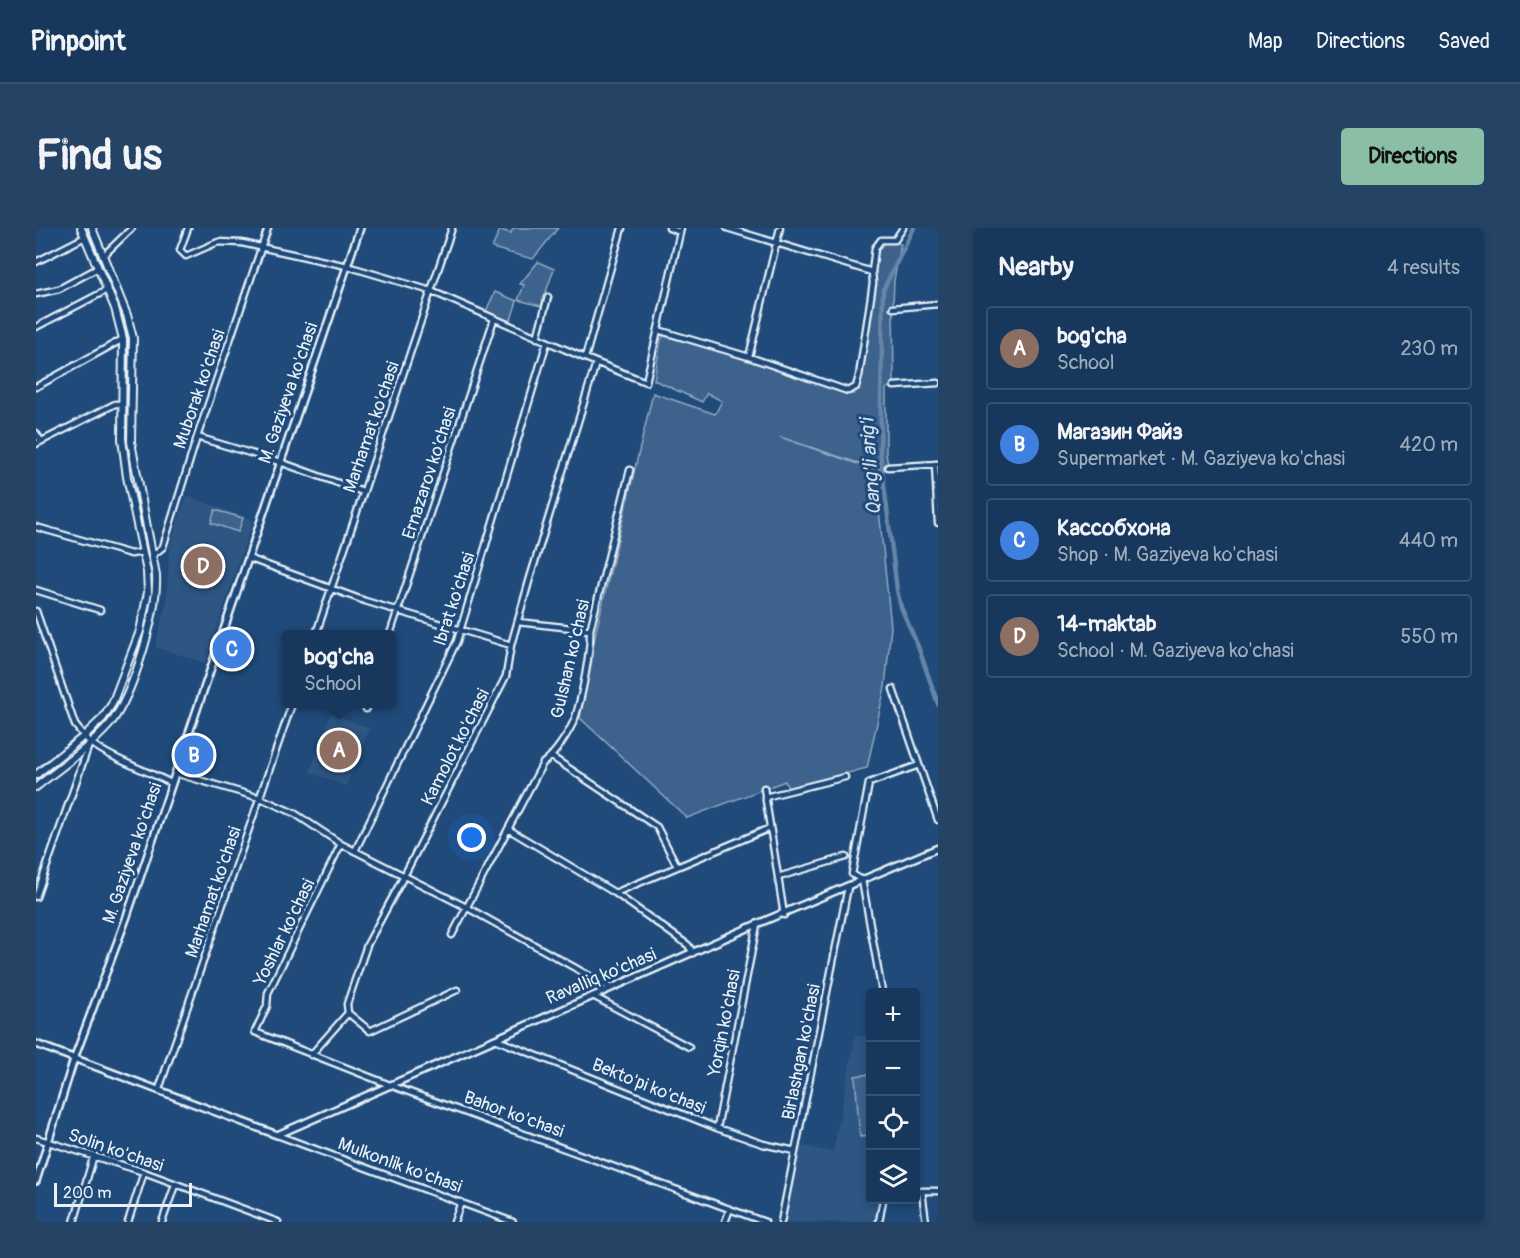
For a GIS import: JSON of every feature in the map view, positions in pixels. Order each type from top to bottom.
[{"type":"main road","points":[[36,775],[84,736],[103,718],[112,704],[140,631],[148,592],[122,439],[123,339],[107,290],[81,228]]},
{"type":"main road","points":[[36,787],[90,743],[123,705],[155,604],[153,555],[131,442],[133,338],[127,315],[92,228]]},
{"type":"street","points":[[103,256],[132,228]]},
{"type":"street","points":[[188,228],[180,250],[186,256],[218,242],[262,246],[347,266],[431,291],[596,363],[646,382],[681,230],[669,228]]},
{"type":"street","name":"Muborak ko'chasi","points":[[153,555],[163,547],[197,437],[268,228]]},
{"type":"street","name":"M. Gaziyeva ko'chasi","points":[[36,1181],[74,1059],[126,919],[360,228]]},
{"type":"street","name":"Marhamat ko'chasi","points":[[317,630],[452,228]]},
{"type":"street","points":[[585,358],[622,228]]},
{"type":"street","points":[[727,228],[872,272]]},
{"type":"street","points":[[748,357],[780,228]]},
{"type":"street","points":[[658,330],[748,357],[848,392],[856,387],[873,283],[875,248],[882,240],[895,240],[903,228]]},
{"type":"street","points":[[36,262],[85,237]]},
{"type":"street","points":[[36,294],[59,289],[98,268]]},
{"type":"street","points":[[36,327],[107,290]]},
{"type":"street","points":[[537,338],[548,297]]},
{"type":"street","points":[[893,308],[938,304]]},
{"type":"street","name":"Ernazarov ko'chasi","points":[[391,630],[494,319]]},
{"type":"street","points":[[36,387],[123,339]]},
{"type":"street","name":"Ibrat ko'chasi","points":[[355,851],[457,641],[547,342]]},
{"type":"street","name":"Kamolot ko'chasi","points":[[348,1013],[347,1004],[367,945],[506,676],[511,645],[596,363]]},
{"type":"street","points":[[894,386],[938,383]]},
{"type":"street","points":[[36,433],[38,443],[115,404],[122,404]]},
{"type":"street","points":[[197,437],[280,462],[363,492]]},
{"type":"street","points":[[888,467],[936,464],[938,524]]},
{"type":"street","name":"Gulshan ko'chasi","points":[[452,935],[543,763],[552,757],[574,719],[591,643],[590,630],[630,470]]},
{"type":"street","points":[[36,527],[131,554],[143,552]]},
{"type":"street","points":[[248,558],[365,601],[511,645]]},
{"type":"street","points":[[36,590],[100,610]]},
{"type":"street","points":[[36,611],[75,725],[90,743],[171,783]]},
{"type":"street","points":[[518,622],[590,630]]},
{"type":"street","points":[[893,689],[938,820]]},
{"type":"street","name":"Marhamat ko'chasi","points":[[159,1089],[291,708]]},
{"type":"street","points":[[36,897],[90,743]]},
{"type":"street","points":[[552,757],[657,827],[677,866]]},
{"type":"street","points":[[881,988],[862,880],[852,874],[869,783],[919,765]]},
{"type":"street","points":[[175,773],[260,798],[294,813],[341,844],[468,908],[611,988]]},
{"type":"street","points":[[765,797],[845,777]]},
{"type":"street","points":[[764,788],[784,915]]},
{"type":"street","points":[[615,893],[770,828]]},
{"type":"street","points":[[508,829],[615,893],[688,945],[693,953]]},
{"type":"street","name":"Yoshlar ko'chasi","points":[[255,1032],[267,1006],[268,993],[341,844]]},
{"type":"street","name":"Ravalliq ko'chasi","points":[[278,1135],[757,924],[784,915],[938,848]]},
{"type":"street","points":[[778,877],[846,856]]},
{"type":"street","name":"Birlashgan ko'chasi","points":[[781,1222],[848,887]]},
{"type":"street","name":"Yorqin ko'chasi","points":[[717,1128],[757,924]]},
{"type":"street","points":[[311,1055],[348,1013],[370,1031],[457,990]]},
{"type":"street","points":[[593,996],[688,1047]]},
{"type":"street","name":"Bahor ko'chasi","points":[[255,1032],[390,1085],[765,1222]]},
{"type":"street","name":"Bekto'pi ko'chasi","points":[[495,1039],[717,1128],[763,1144],[795,1151]]},
{"type":"street","points":[[36,1044],[278,1135]]},
{"type":"street","name":"Mulkonlik ko'chasi","points":[[278,1135],[513,1222]]},
{"type":"street","name":"Solin ko'chasi","points":[[36,1138],[144,1172],[278,1222]]},
{"type":"street","points":[[74,1222],[94,1155]]},
{"type":"street","points":[[128,1222],[144,1172]]},
{"type":"street","points":[[162,1222],[175,1185]]},
{"type":"street","points":[[920,1192],[938,1191]]},
{"type":"street","points":[[920,1196],[926,1222]]},
{"type":"street","points":[[454,1222],[461,1202]]},
{"type":"street","points":[[879,1222],[882,1204]]},
{"type":"street","points":[[725,1222],[730,1209]]},
{"type":"shaded area","points":[[513,228],[558,228],[533,259],[492,248],[500,230],[511,233]]},
{"type":"shaded area","points":[[883,242],[901,244],[894,280],[894,383],[886,389],[886,454],[889,470],[876,469],[780,437],[875,470],[891,627],[885,687],[867,768],[788,789],[785,781],[687,818],[580,718],[596,631],[653,393],[715,414],[722,401],[707,393],[702,402],[654,380],[661,339],[664,336],[720,351],[847,394],[854,394],[861,383],[877,251]]},
{"type":"shaded area","points":[[538,262],[554,269],[541,306],[518,300],[524,285],[520,284]]},
{"type":"shaded area","points":[[495,292],[517,301],[510,323],[486,311]]},
{"type":"shaded area","points":[[187,496],[253,520],[205,663],[155,647],[166,604],[170,544]]},
{"type":"shaded area","points":[[215,510],[243,518],[238,532],[211,523]]},
{"type":"shaded area","points":[[331,713],[369,728],[346,786],[310,772]]},
{"type":"shaded area","points":[[866,1036],[866,1204],[881,1204],[877,1222],[784,1222],[799,1145],[833,1152],[855,1037]]},
{"type":"shaded area","points":[[866,1075],[866,1136],[860,1137],[855,1076]]},
{"type":"waterway","name":"Qang'li arig'i","points":[[914,228],[883,290],[880,452],[897,590],[901,607],[919,649],[938,704]]},
{"type":"place","name":"14-maktab","points":[[203,566]]},
{"type":"place","name":"Кассобхона","points":[[232,649]]},
{"type":"place","name":"bog'cha","points":[[339,750]]},
{"type":"place","name":"Магазин Файз","points":[[194,755]]}]
